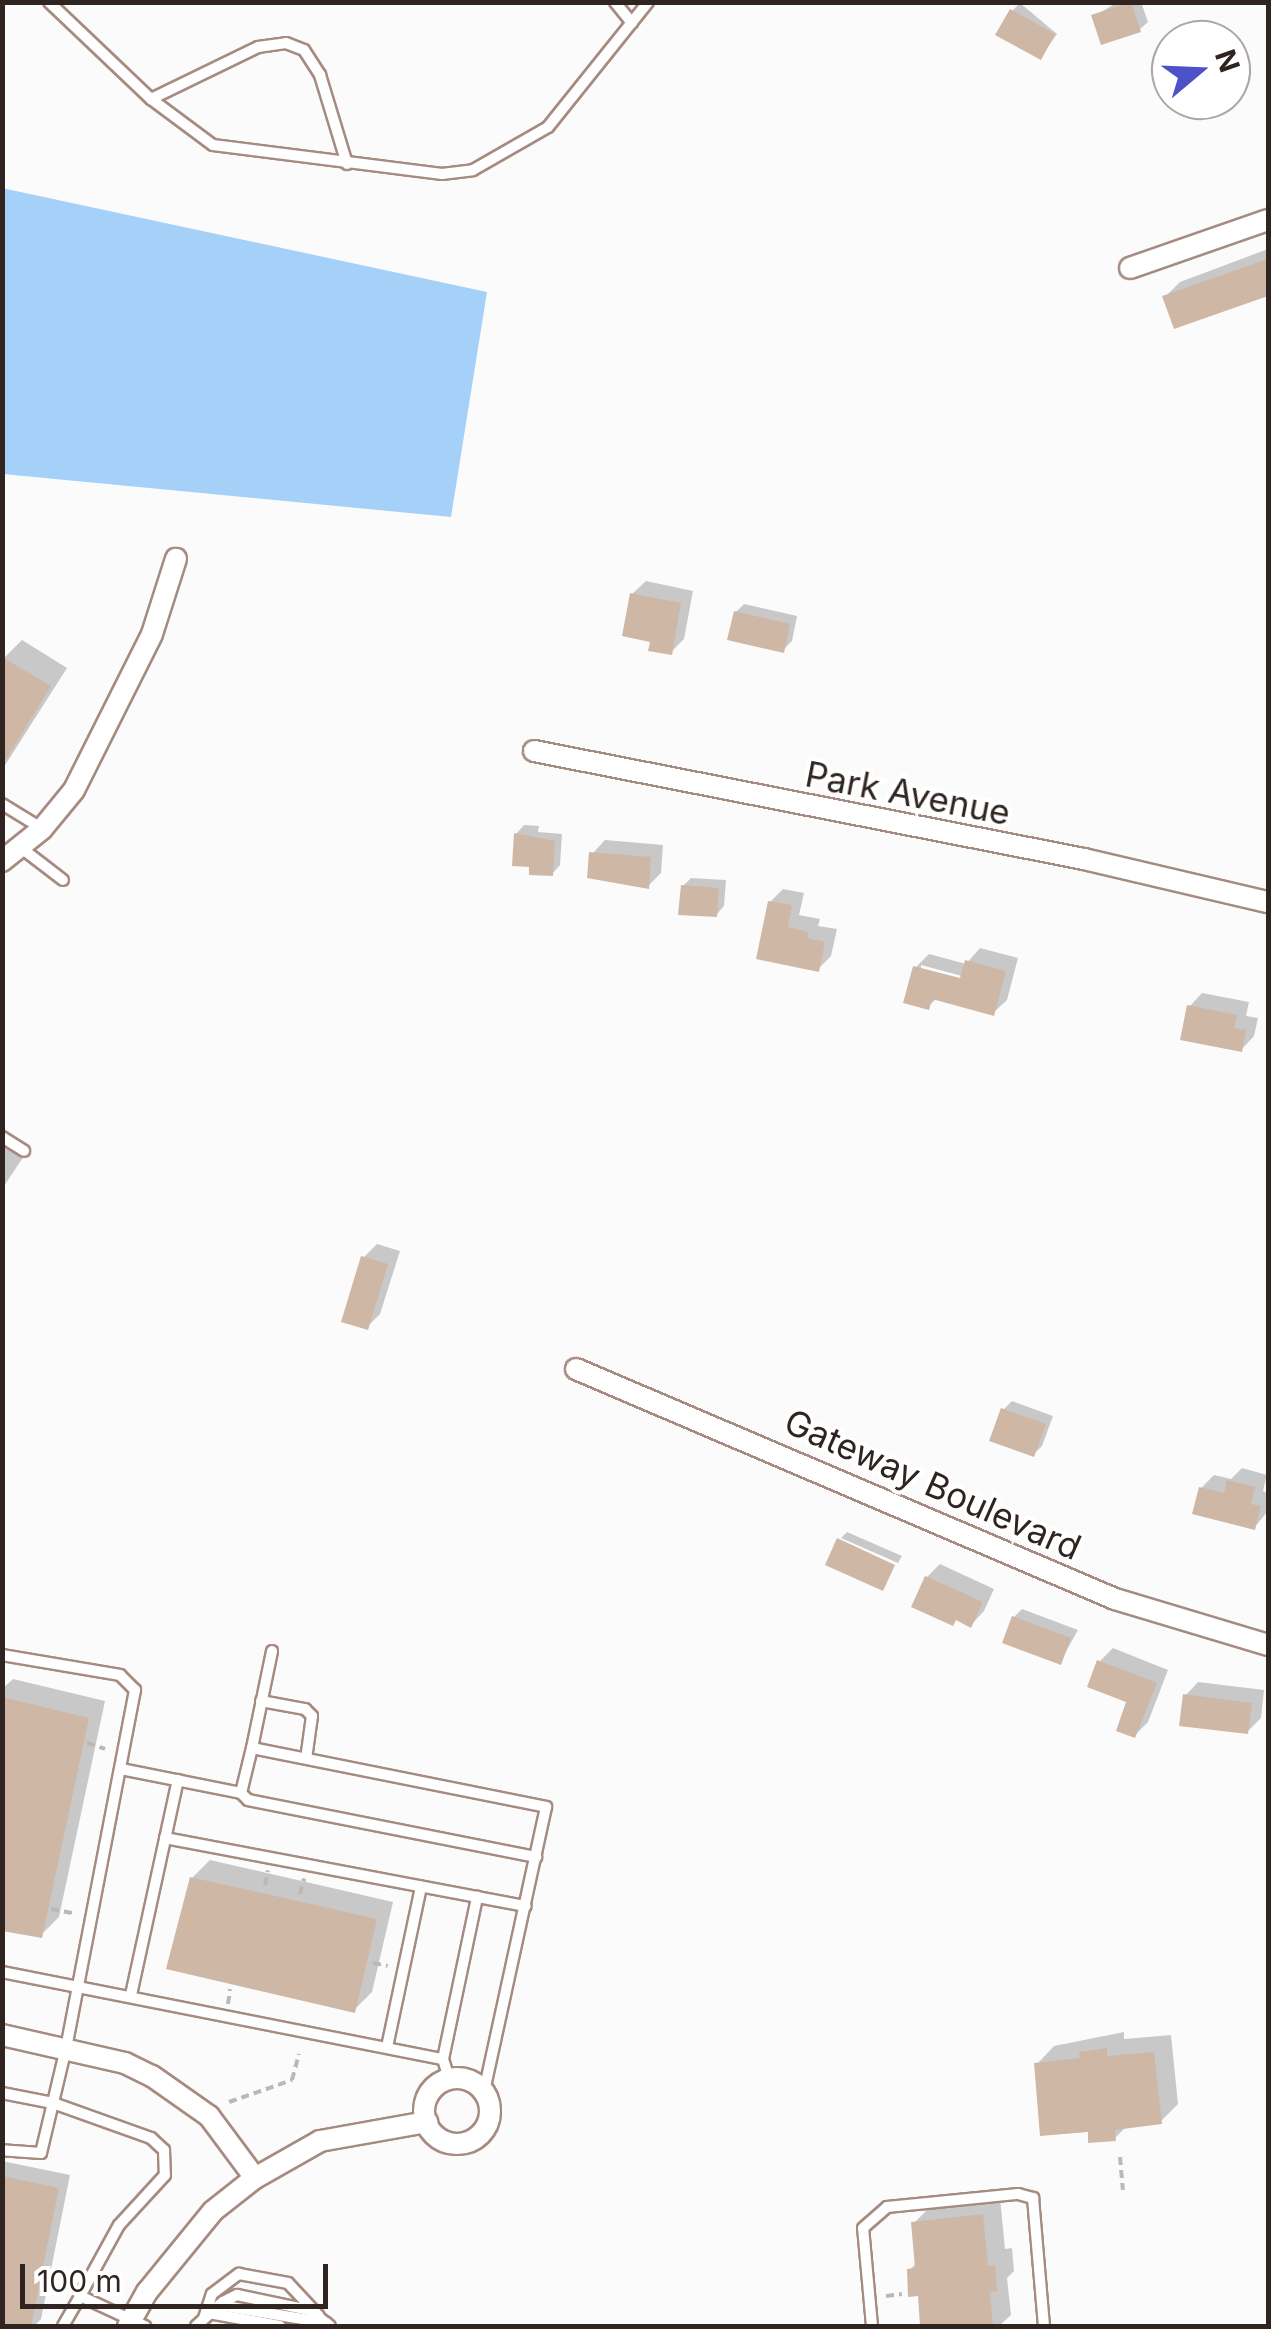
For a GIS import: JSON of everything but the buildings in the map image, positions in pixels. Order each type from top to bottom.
[{"type":"street","points":[[1130,268],[1268,220]]},
{"type":"street","points":[[2,861],[42,829],[74,790],[152,634],[176,559]]},
{"type":"street","name":"Park Avenue","points":[[534,751],[1084,858],[1268,902]]},
{"type":"street","name":"Gateway Boulevard","points":[[576,1368],[1115,1599],[1268,1644]]},
{"type":"street","points":[[2,2035],[125,2063],[180,2094],[209,2116],[255,2178]]},
{"type":"street","points":[[446,2069],[484,2091],[490,2112],[488,2124],[473,2140],[451,2143],[440,2139],[426,2122],[426,2100],[446,2069]]},
{"type":"street","points":[[134,2325],[147,2292],[213,2210],[255,2178],[320,2141],[426,2122]]},
{"type":"lane","points":[[49,2],[151,99],[213,145],[442,174],[473,170],[548,128],[648,2]]},
{"type":"lane","points":[[615,2],[632,23]]},
{"type":"lane","points":[[151,99],[258,46],[286,42],[304,50],[320,75],[347,164]]},
{"type":"lane","points":[[2,804],[42,829]]},
{"type":"lane","points":[[20,846],[62,880]]},
{"type":"lane","points":[[2,1137],[24,1151]]},
{"type":"lane","points":[[241,1793],[272,1651]]},
{"type":"lane","points":[[2,1655],[120,1675],[135,1690],[66,2048],[40,2152],[2,2150]]},
{"type":"lane","points":[[261,1701],[305,1709],[312,1716],[306,1758]]},
{"type":"lane","points":[[252,1748],[546,1807],[484,2091]]},
{"type":"lane","points":[[120,1769],[241,1793],[248,1800],[536,1857]]},
{"type":"lane","points":[[131,1994],[178,1780]]},
{"type":"lane","points":[[165,1838],[526,1906]]},
{"type":"lane","points":[[388,2047],[421,1887]]},
{"type":"lane","points":[[2,1972],[131,1994],[388,2047],[446,2069],[477,1897]]},
{"type":"lane","points":[[2,2093],[53,2103],[151,2138],[164,2150],[168,2164],[165,2175],[119,2225],[62,2326]]},
{"type":"lane","points":[[872,2326],[863,2228],[886,2206],[1018,2194],[1033,2198],[1044,2326]]},
{"type":"lane","points":[[207,2316],[212,2294],[239,2274],[288,2283],[326,2322]]},
{"type":"lane","points":[[80,2296],[134,2325]]},
{"type":"lane","points":[[207,2316],[326,2322]]},
{"type":"lane","points":[[207,2316],[280,2326]]},
{"type":"path","points":[[86,1743],[105,1749]]},
{"type":"path","points":[[51,1909],[92,1918]]},
{"type":"path","points":[[373,1962],[389,1966]]},
{"type":"path","points":[[228,2102],[292,2080],[299,2054]]},
{"type":"path","points":[[1120,2157],[1123,2190]]},
{"type":"water","points":[[2,188],[487,292],[451,517],[3,474]]}]
